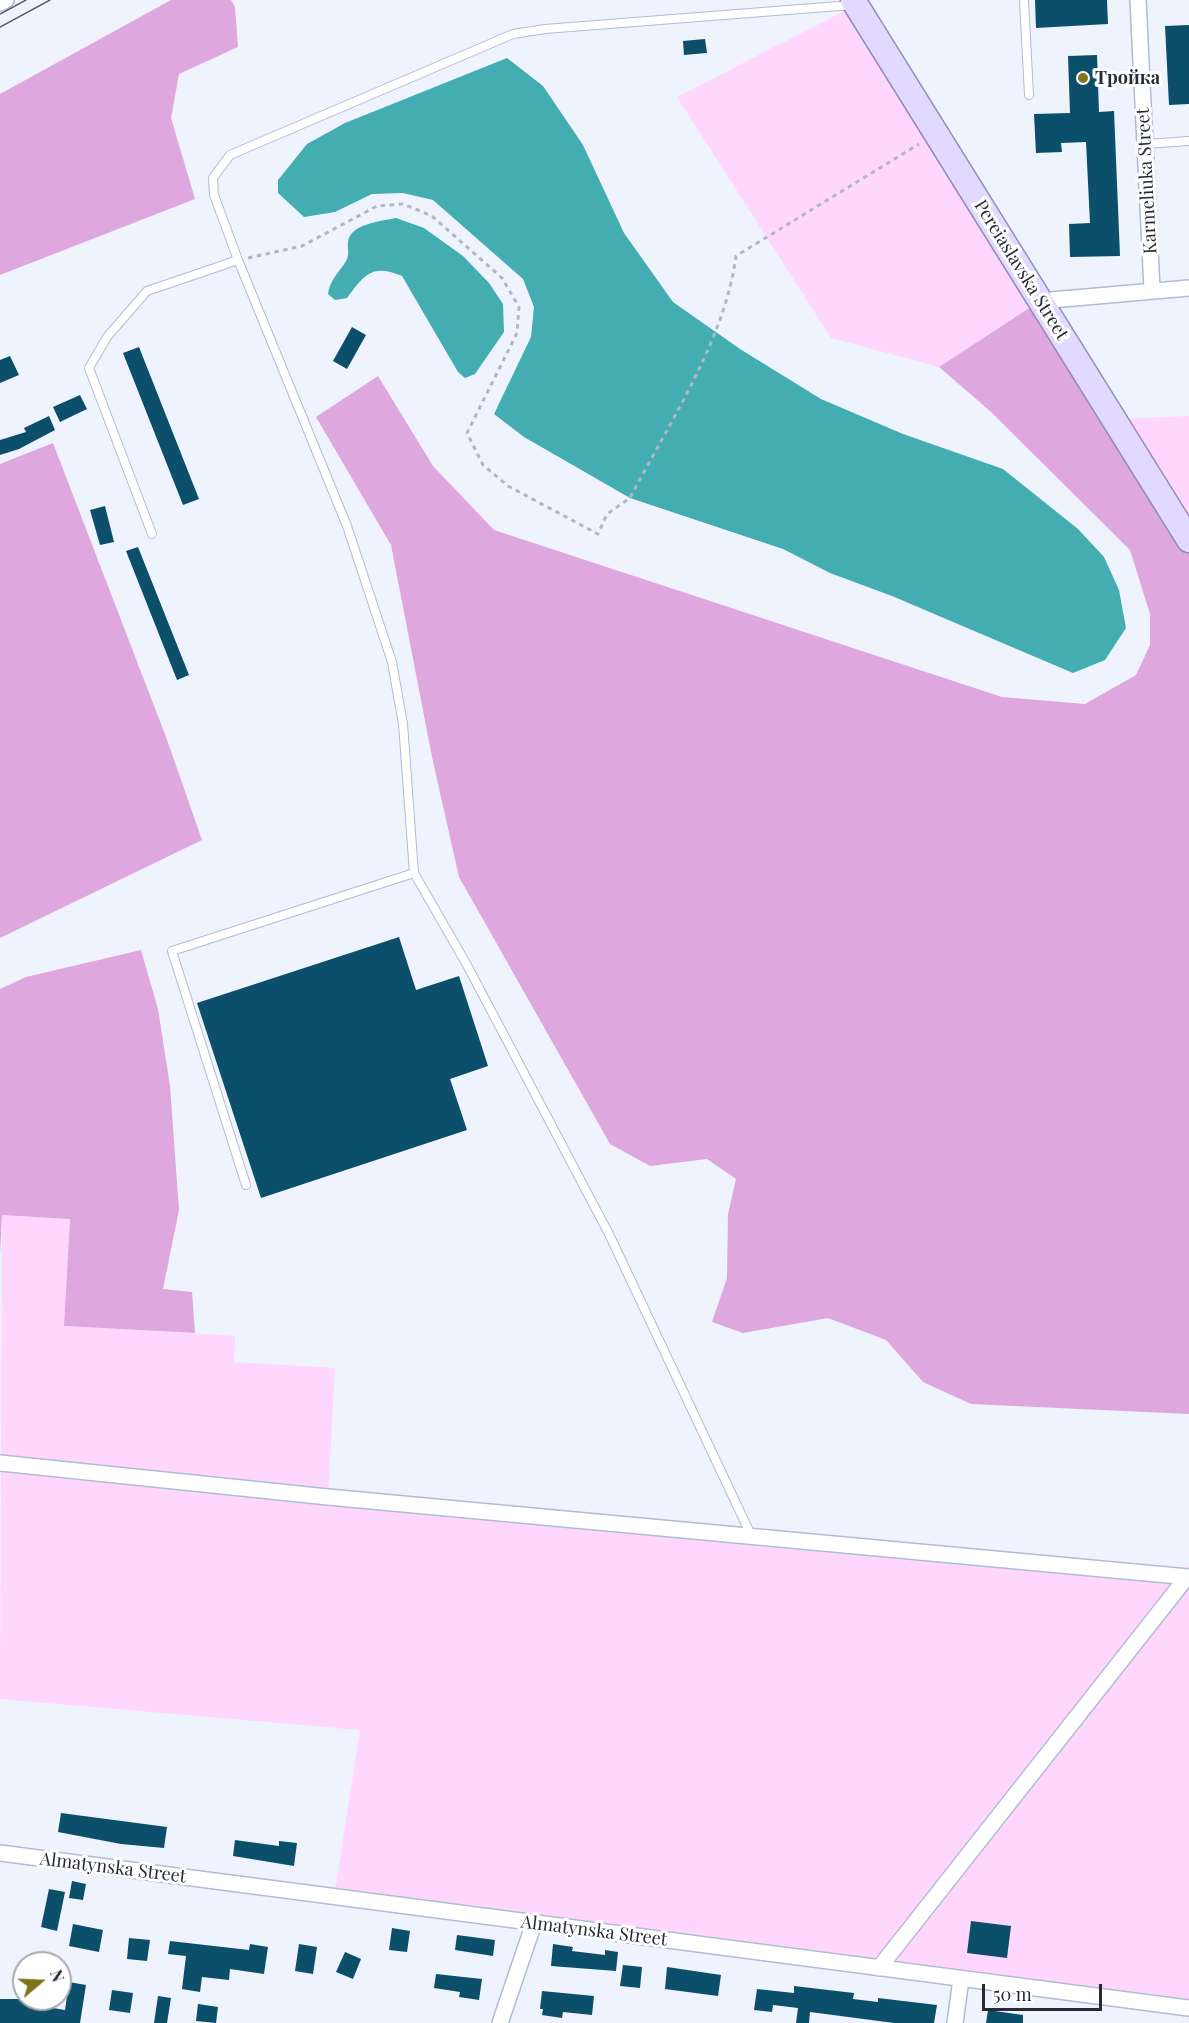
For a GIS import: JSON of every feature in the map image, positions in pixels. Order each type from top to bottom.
[{"type":"main road","name":"Pereiaslavska Street","points":[[858,2],[935,133],[1189,540]]},
{"type":"street","points":[[0,3],[6,0]]},
{"type":"street","name":"Karmeliuka Street","points":[[1138,0],[1152,290]]},
{"type":"street","points":[[1040,301],[1189,288]]},
{"type":"street","points":[[0,1463],[752,1537],[1188,1577]]},
{"type":"street","points":[[879,1968],[1188,1577]]},
{"type":"street","name":"Almatynska Street","points":[[0,1853],[1189,2008]]},
{"type":"street","points":[[500,2023],[534,1923]]},
{"type":"street","points":[[955,2023],[961,1979]]},
{"type":"lane","points":[[1024,0],[1029,95]]},
{"type":"lane","points":[[752,1537],[609,1234],[467,964],[414,873],[403,724],[392,662],[347,526],[238,260],[214,195],[213,178],[230,155],[513,34],[858,2]]},
{"type":"lane","points":[[1146,144],[1189,141]]},
{"type":"lane","points":[[153,534],[89,368],[124,314],[147,291],[238,260]]},
{"type":"lane","points":[[246,1185],[172,951],[414,873]]},
{"type":"path","points":[[238,260],[302,246],[377,206],[403,204],[432,216],[502,278],[519,307],[517,333],[467,433],[483,465],[508,486],[598,534],[608,514],[630,498],[717,332],[732,282],[736,256],[935,133]]},
{"type":"shaded area","points":[[171,0],[231,0],[235,7],[238,47],[179,74],[171,118],[195,199],[0,275],[0,94]]},
{"type":"shaded area","points":[[856,5],[1040,301],[939,367],[831,338],[677,97]]},
{"type":"shaded area","points":[[1040,301],[1189,540],[1189,1414],[971,1404],[923,1382],[886,1340],[828,1318],[743,1333],[712,1322],[727,1278],[728,1214],[736,1179],[707,1159],[650,1166],[610,1144],[459,877],[432,757],[391,545],[316,417],[378,376],[433,466],[494,530],[1002,697],[1085,704],[1136,675],[1150,645],[1150,614],[1130,550],[990,411],[939,367]]},
{"type":"shaded area","points":[[1189,416],[1189,540],[1113,419]]},
{"type":"shaded area","points":[[53,443],[166,737],[202,840],[0,938],[0,464]]},
{"type":"shaded area","points":[[141,950],[158,1009],[170,1086],[179,1210],[163,1289],[192,1292],[195,1333],[64,1326],[70,1219],[2,1215],[0,1256],[0,989],[26,977]]},
{"type":"shaded area","points":[[2,1215],[70,1219],[65,1326],[235,1336],[234,1362],[335,1368],[328,1497],[1187,1576],[1189,1563],[1189,2008],[334,1897],[360,1730],[0,1699]]},
{"type":"water","points":[[507,58],[543,86],[583,145],[624,233],[673,302],[740,349],[821,399],[903,434],[1003,469],[1078,529],[1104,557],[1119,590],[1126,628],[1105,660],[1073,673],[892,596],[830,573],[783,549],[630,498],[524,437],[494,414],[531,337],[534,307],[523,279],[433,200],[403,193],[372,194],[335,212],[304,217],[278,193],[278,180],[307,144],[345,123]]},
{"type":"water","points":[[396,218],[424,228],[463,256],[489,283],[503,304],[504,332],[475,374],[465,378],[458,372],[402,276],[392,272],[376,271],[364,278],[347,298],[335,300],[328,294],[333,280],[347,259],[348,242],[354,231],[367,224]]},
{"type":"building","points":[[1035,0],[1107,0],[1108,24],[1036,28]]},
{"type":"building","points":[[1189,25],[1189,104],[1169,105],[1165,26]]},
{"type":"building","points":[[705,39],[707,53],[684,55],[683,41]]},
{"type":"building","points":[[1097,55],[1099,112],[1114,111],[1120,256],[1070,257],[1069,224],[1090,223],[1086,142],[1061,143],[1062,152],[1036,153],[1034,114],[1070,113],[1068,56]]},
{"type":"building","points":[[352,327],[366,335],[347,369],[333,361]]},
{"type":"building","points":[[139,347],[199,499],[183,505],[123,353]]},
{"type":"building","points":[[10,356],[19,375],[0,383],[0,360]]},
{"type":"building","points":[[80,395],[87,409],[60,422],[53,407]]},
{"type":"building","points":[[49,416],[55,430],[19,449],[0,455],[0,440],[26,432],[24,428]]},
{"type":"building","points":[[105,506],[114,542],[100,545],[90,510]]},
{"type":"building","points":[[138,547],[189,675],[177,680],[126,551]]},
{"type":"building","points":[[399,937],[416,990],[459,976],[488,1066],[450,1079],[467,1130],[261,1198],[197,1003]]},
{"type":"building","points":[[61,1813],[167,1827],[164,1848],[121,1844],[58,1832]]},
{"type":"building","points":[[235,1840],[279,1846],[279,1841],[297,1843],[294,1866],[233,1856]]},
{"type":"building","points":[[72,1881],[86,1884],[83,1900],[69,1898]]},
{"type":"building","points":[[49,1889],[65,1892],[57,1931],[41,1927]]},
{"type":"building","points":[[971,1921],[1011,1926],[1007,1958],[967,1953]]},
{"type":"building","points":[[73,1924],[103,1930],[99,1952],[69,1946]]},
{"type":"building","points":[[392,1928],[410,1931],[407,1952],[389,1950]]},
{"type":"building","points":[[457,1935],[495,1940],[493,1956],[455,1950]]},
{"type":"building","points":[[129,1938],[150,1940],[147,1961],[127,1959]]},
{"type":"building","points":[[170,1941],[249,1950],[250,1944],[268,1947],[264,1974],[230,1969],[229,1980],[202,1977],[200,1992],[182,1989],[186,1956],[168,1954]]},
{"type":"building","points":[[299,1944],[317,1947],[313,1974],[295,1971]]},
{"type":"building","points":[[553,1944],[573,1947],[572,1951],[605,1955],[605,1950],[618,1952],[616,1971],[551,1966]]},
{"type":"building","points":[[345,1952],[361,1959],[353,1979],[336,1972]]},
{"type":"building","points":[[623,1965],[642,1967],[640,1988],[620,1986]]},
{"type":"building","points":[[667,1967],[721,1975],[718,1996],[665,1989]]},
{"type":"building","points":[[436,1974],[482,1979],[479,2000],[459,1997],[460,1992],[434,1988]]},
{"type":"building","points":[[72,1983],[86,1985],[80,2023],[0,2023],[0,1999],[12,1999],[12,2011],[72,2011]]},
{"type":"building","points":[[794,1986],[854,1993],[853,1999],[878,2002],[878,1998],[937,2005],[934,2023],[894,2023],[810,2012],[809,2023],[796,2023],[798,2008],[773,2005],[772,2012],[754,2010],[757,1989],[794,1993]]},
{"type":"building","points":[[112,1990],[133,1993],[130,2013],[109,2010]]},
{"type":"building","points":[[542,1991],[594,1996],[592,2015],[563,2012],[562,2018],[542,2015],[543,2009],[540,2009]]},
{"type":"building","points":[[158,1996],[171,1998],[167,2023],[154,2023]]},
{"type":"building","points":[[198,2004],[218,2007],[216,2023],[196,2021]]},
{"type":"building","points":[[988,2010],[1023,2015],[1023,2023],[986,2023]]},
{"type":"tram line","points":[[0,14],[26,0]]},
{"type":"tram line","points":[[0,27],[50,0]]},
{"type":"place","name":"Тройка","points":[[1083,78]]}]
